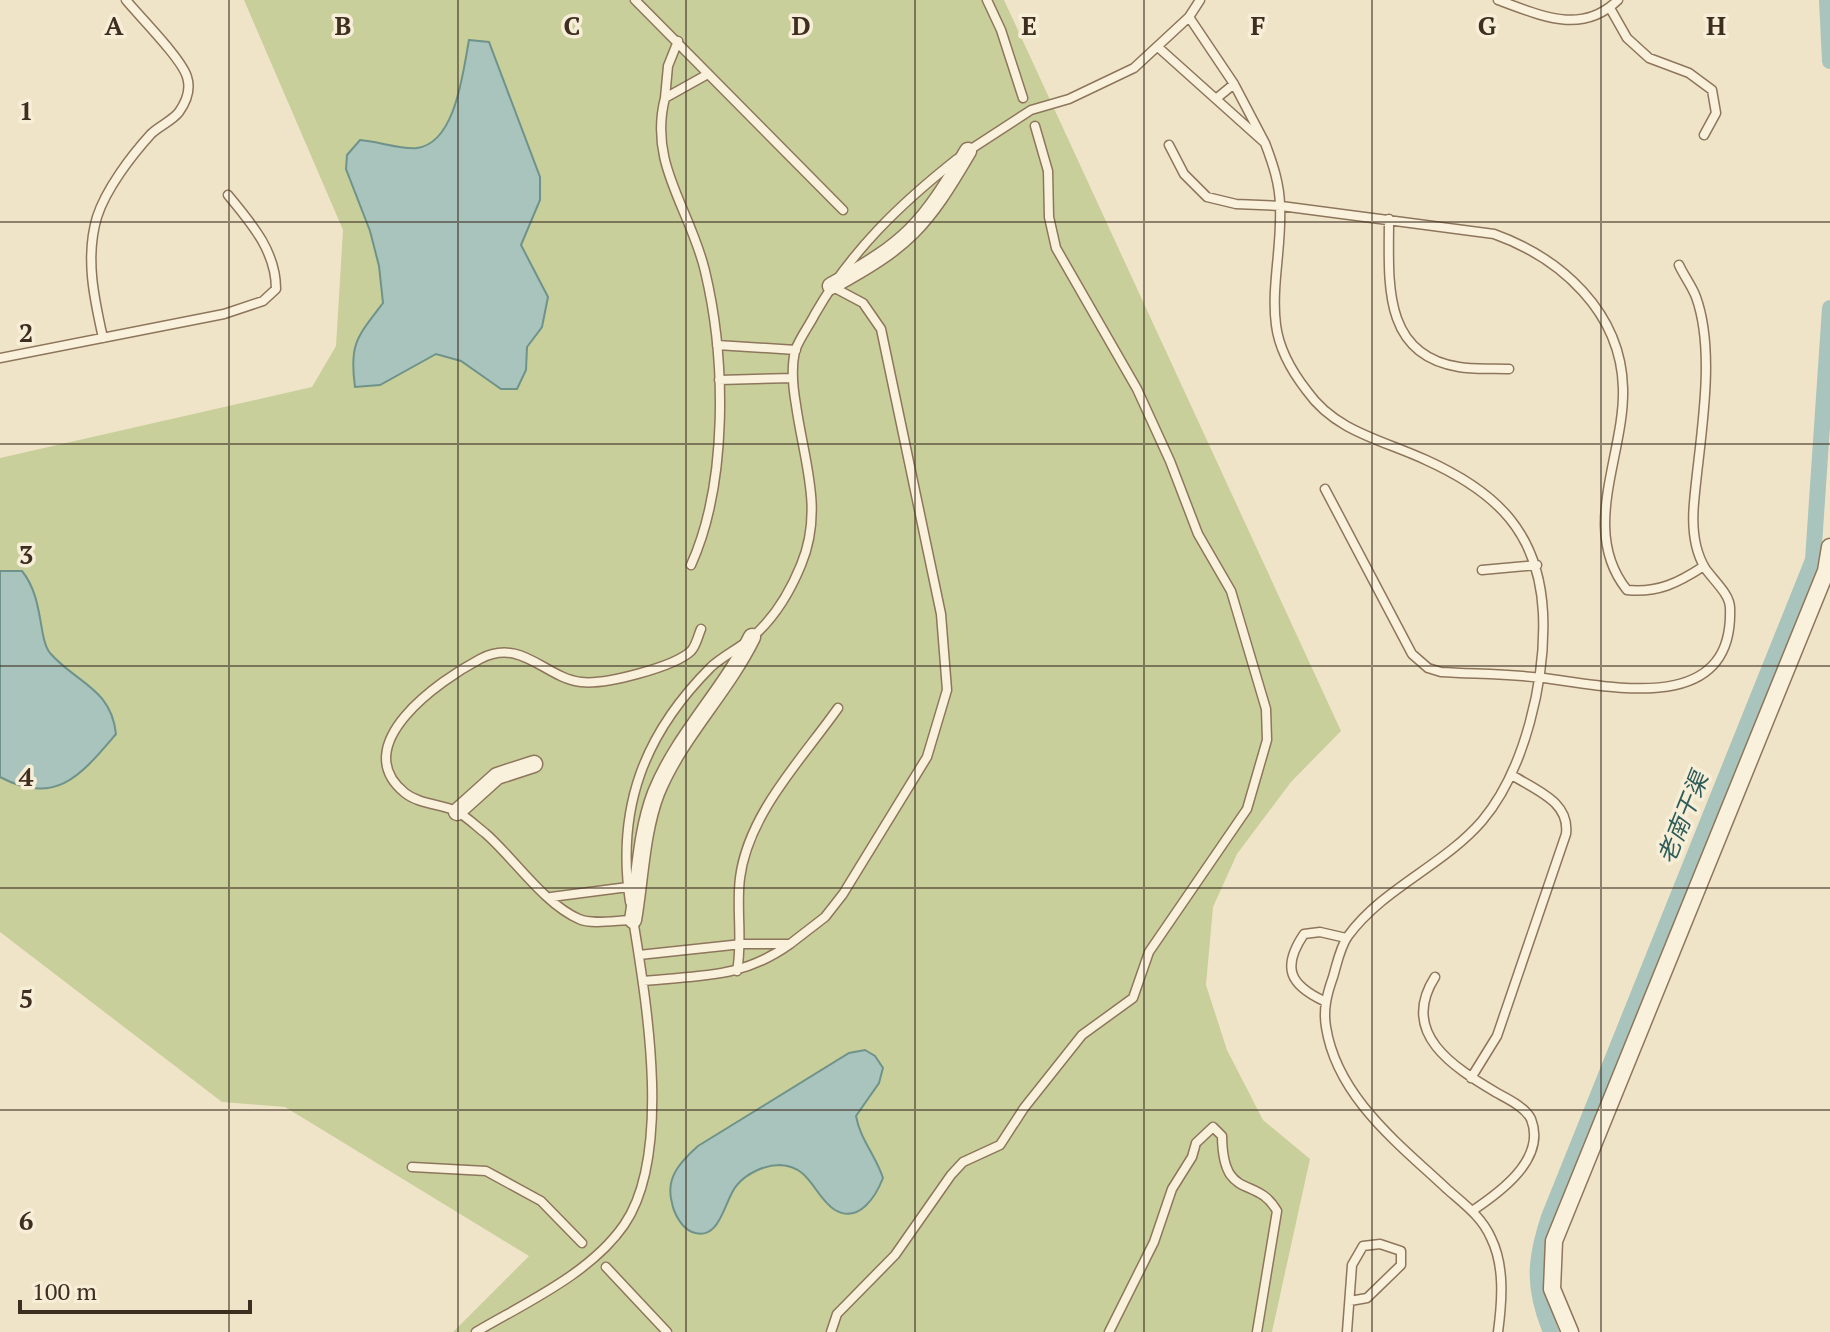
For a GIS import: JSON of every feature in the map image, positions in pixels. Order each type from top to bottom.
[{"type":"street","points":[[831,286],[878,260],[913,234],[936,204],[968,151]]},
{"type":"street","points":[[1570,1332],[1552,1289],[1554,1241],[1826,571],[1830,547]]},
{"type":"street","points":[[633,920],[656,795],[675,755],[733,676],[752,637]]},
{"type":"street","points":[[457,812],[497,776],[534,764]]},
{"type":"lane","points":[[103,338],[93,291],[91,254],[98,216],[113,186],[144,144],[178,114],[188,95],[187,77],[179,62],[126,0]]},
{"type":"lane","points":[[635,0],[843,210]]},
{"type":"lane","points":[[987,0],[1001,30],[1023,98]]},
{"type":"lane","points":[[476,1332],[582,1267],[625,1225],[638,1192],[650,1139],[653,1084],[643,981],[628,887],[626,842],[632,792],[649,749],[681,700],[714,665],[752,637],[781,604],[812,536],[815,509],[793,378],[796,350],[831,286],[861,246],[910,196],[968,151],[1031,110],[1109,83],[1159,48],[1189,17],[1200,0]]},
{"type":"lane","points":[[1498,0],[1568,22],[1591,19],[1618,0]]},
{"type":"lane","points":[[1610,8],[1627,38],[1649,58],[1689,73],[1712,90],[1716,113],[1704,135]]},
{"type":"lane","points":[[1189,17],[1234,84],[1265,143],[1275,171],[1281,206],[1276,327],[1288,362],[1309,395],[1338,422],[1428,460],[1503,507],[1523,536],[1537,565],[1543,614],[1541,678],[1512,775],[1483,820],[1447,857],[1375,907],[1346,938],[1324,1001],[1326,1029],[1339,1069],[1372,1118],[1472,1211],[1492,1238],[1500,1268],[1502,1305],[1498,1332]]},
{"type":"lane","points":[[678,41],[668,66],[658,125],[662,160],[683,202],[705,271],[717,345],[719,380],[715,475],[705,535],[691,565]]},
{"type":"lane","points":[[1159,48],[1265,143]]},
{"type":"lane","points":[[665,98],[708,74]]},
{"type":"lane","points":[[1217,98],[1234,84]]},
{"type":"lane","points":[[831,1332],[837,1314],[895,1255],[951,1175],[963,1162],[1000,1145],[1024,1108],[1082,1035],[1133,998],[1156,940],[1247,809],[1267,740],[1266,709],[1231,591],[1198,534],[1170,461],[1137,389],[1056,248],[1049,217],[1048,171],[1035,126]]},
{"type":"lane","points":[[1169,145],[1184,174],[1207,197],[1236,204],[1281,206],[1494,234],[1540,255],[1580,285],[1617,347],[1623,389],[1607,509],[1606,541],[1613,572],[1627,590],[1649,592],[1677,584],[1704,566]]},
{"type":"lane","points":[[0,358],[224,314],[263,301],[276,289],[276,274],[261,236],[228,195]]},
{"type":"lane","points":[[1389,219],[1391,304],[1403,335],[1427,358],[1460,368],[1509,369]]},
{"type":"lane","points":[[1325,489],[1412,654],[1428,668],[1441,672],[1649,688],[1688,683],[1704,675],[1722,655],[1729,633],[1730,604],[1704,566],[1695,545],[1693,515],[1705,361],[1703,329],[1696,297],[1679,265]]},
{"type":"lane","points":[[643,981],[737,971],[764,963],[825,917],[843,894],[927,757],[947,690],[941,614],[881,329],[863,303],[831,286]]},
{"type":"lane","points":[[717,345],[796,350]]},
{"type":"lane","points":[[719,380],[793,378]]},
{"type":"lane","points":[[1482,570],[1521,570],[1537,565]]},
{"type":"lane","points":[[633,920],[579,920],[523,875],[488,835],[457,812],[406,794],[390,776],[389,735],[409,710],[480,659],[496,654],[517,654],[541,663],[567,679],[606,681],[671,663],[692,650],[701,629]]},
{"type":"lane","points":[[737,971],[742,944],[740,881],[746,849],[759,820],[838,708]]},
{"type":"lane","points":[[1471,1078],[1497,1036],[1566,834],[1568,820],[1563,808],[1512,775]]},
{"type":"lane","points":[[551,897],[628,887]]},
{"type":"lane","points":[[1324,1001],[1301,990],[1291,974],[1292,951],[1304,934],[1320,932],[1346,938]]},
{"type":"lane","points":[[639,955],[742,944],[790,944]]},
{"type":"lane","points":[[1435,977],[1426,991],[1422,1012],[1426,1032],[1442,1054],[1471,1078],[1519,1106],[1530,1119],[1532,1141],[1524,1165],[1507,1188],[1472,1211]]},
{"type":"lane","points":[[1109,1332],[1154,1242],[1172,1189],[1192,1157],[1196,1143],[1213,1127],[1222,1136],[1224,1166],[1233,1179],[1277,1211],[1257,1332]]},
{"type":"lane","points":[[412,1167],[486,1171],[541,1201],[582,1243]]},
{"type":"lane","points":[[1347,1332],[1352,1265],[1363,1246],[1380,1244],[1401,1251],[1401,1265],[1367,1298],[1350,1301]]},
{"type":"lane","points":[[606,1267],[667,1332]]},
{"type":"green space","points":[[244,0],[1004,0],[1341,731],[1291,782],[1237,854],[1213,907],[1206,985],[1227,1050],[1263,1120],[1310,1159],[1272,1332],[453,1332],[529,1256],[285,1107],[222,1102],[0,932],[0,458],[312,387],[336,346],[343,230]]},
{"type":"water","points":[[469,40],[489,42],[540,177],[540,200],[521,245],[548,297],[542,327],[527,347],[526,370],[517,389],[501,389],[461,361],[436,354],[380,385],[355,387],[354,350],[367,324],[383,303],[379,266],[370,231],[346,169],[347,155],[360,140],[417,148],[430,143],[441,133],[455,104]]},
{"type":"water","points":[[0,571],[22,571],[34,593],[50,653],[100,696],[113,719],[116,734],[103,749],[79,774],[52,787],[37,789],[0,777]]},
{"type":"water","points":[[865,1050],[875,1056],[883,1068],[879,1083],[856,1116],[883,1178],[865,1206],[852,1213],[835,1210],[799,1171],[774,1165],[757,1170],[741,1181],[716,1226],[709,1231],[702,1234],[685,1227],[673,1207],[670,1194],[672,1178],[691,1152],[849,1053]]},
{"type":"waterway","name":"老南干渠","points":[[1827,0],[1830,61]]},
{"type":"waterway","name":"老南干渠","points":[[1551,1332],[1541,1302],[1538,1275],[1540,1248],[1549,1217],[1813,560],[1830,308]]}]
